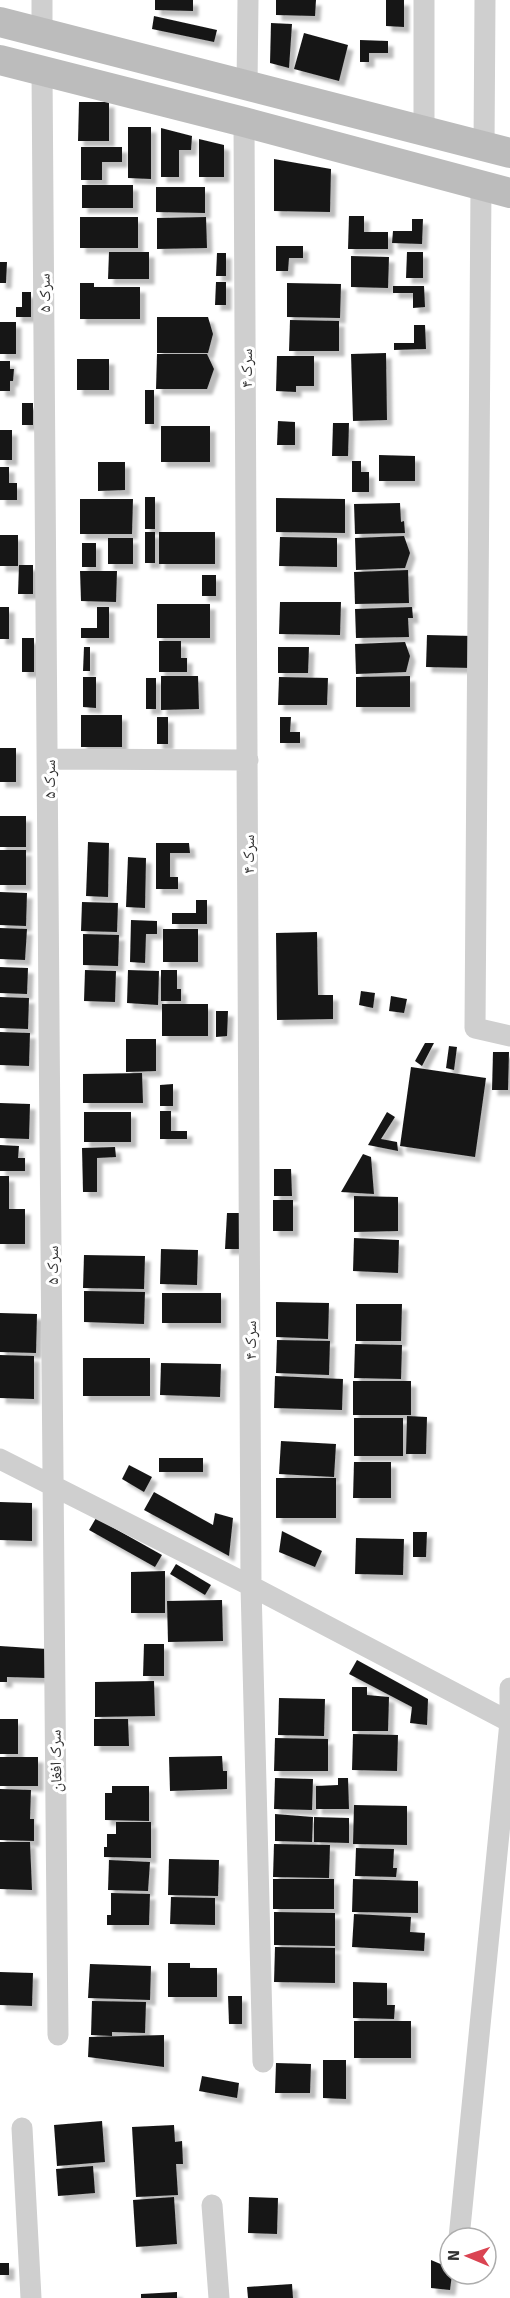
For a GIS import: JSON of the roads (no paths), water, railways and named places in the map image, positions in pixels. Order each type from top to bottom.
[{"type":"street","points":[[42,0],[42,33]]},
{"type":"street","points":[[247,86],[248,0]]},
{"type":"street","points":[[424,0],[424,132]]},
{"type":"street","points":[[0,22],[497,150],[485,0]]},
{"type":"street","points":[[0,60],[510,193]]},
{"type":"street","name":"سرک ۵","points":[[42,71],[49,759],[52,1487]]},
{"type":"street","name":"سرک ۴","points":[[244,122],[251,1586],[263,2062]]},
{"type":"street","points":[[481,186],[475,1028],[510,1036]]},
{"type":"street","points":[[49,759],[248,760]]},
{"type":"street","points":[[0,1459],[251,1586],[510,1722]]},
{"type":"street","name":"سرک افغان","points":[[52,1487],[58,2035]]},
{"type":"street","points":[[460,2226],[510,1722],[510,1688]]},
{"type":"street","points":[[22,2128],[31,2298]]},
{"type":"street","points":[[212,2205],[219,2298]]}]
